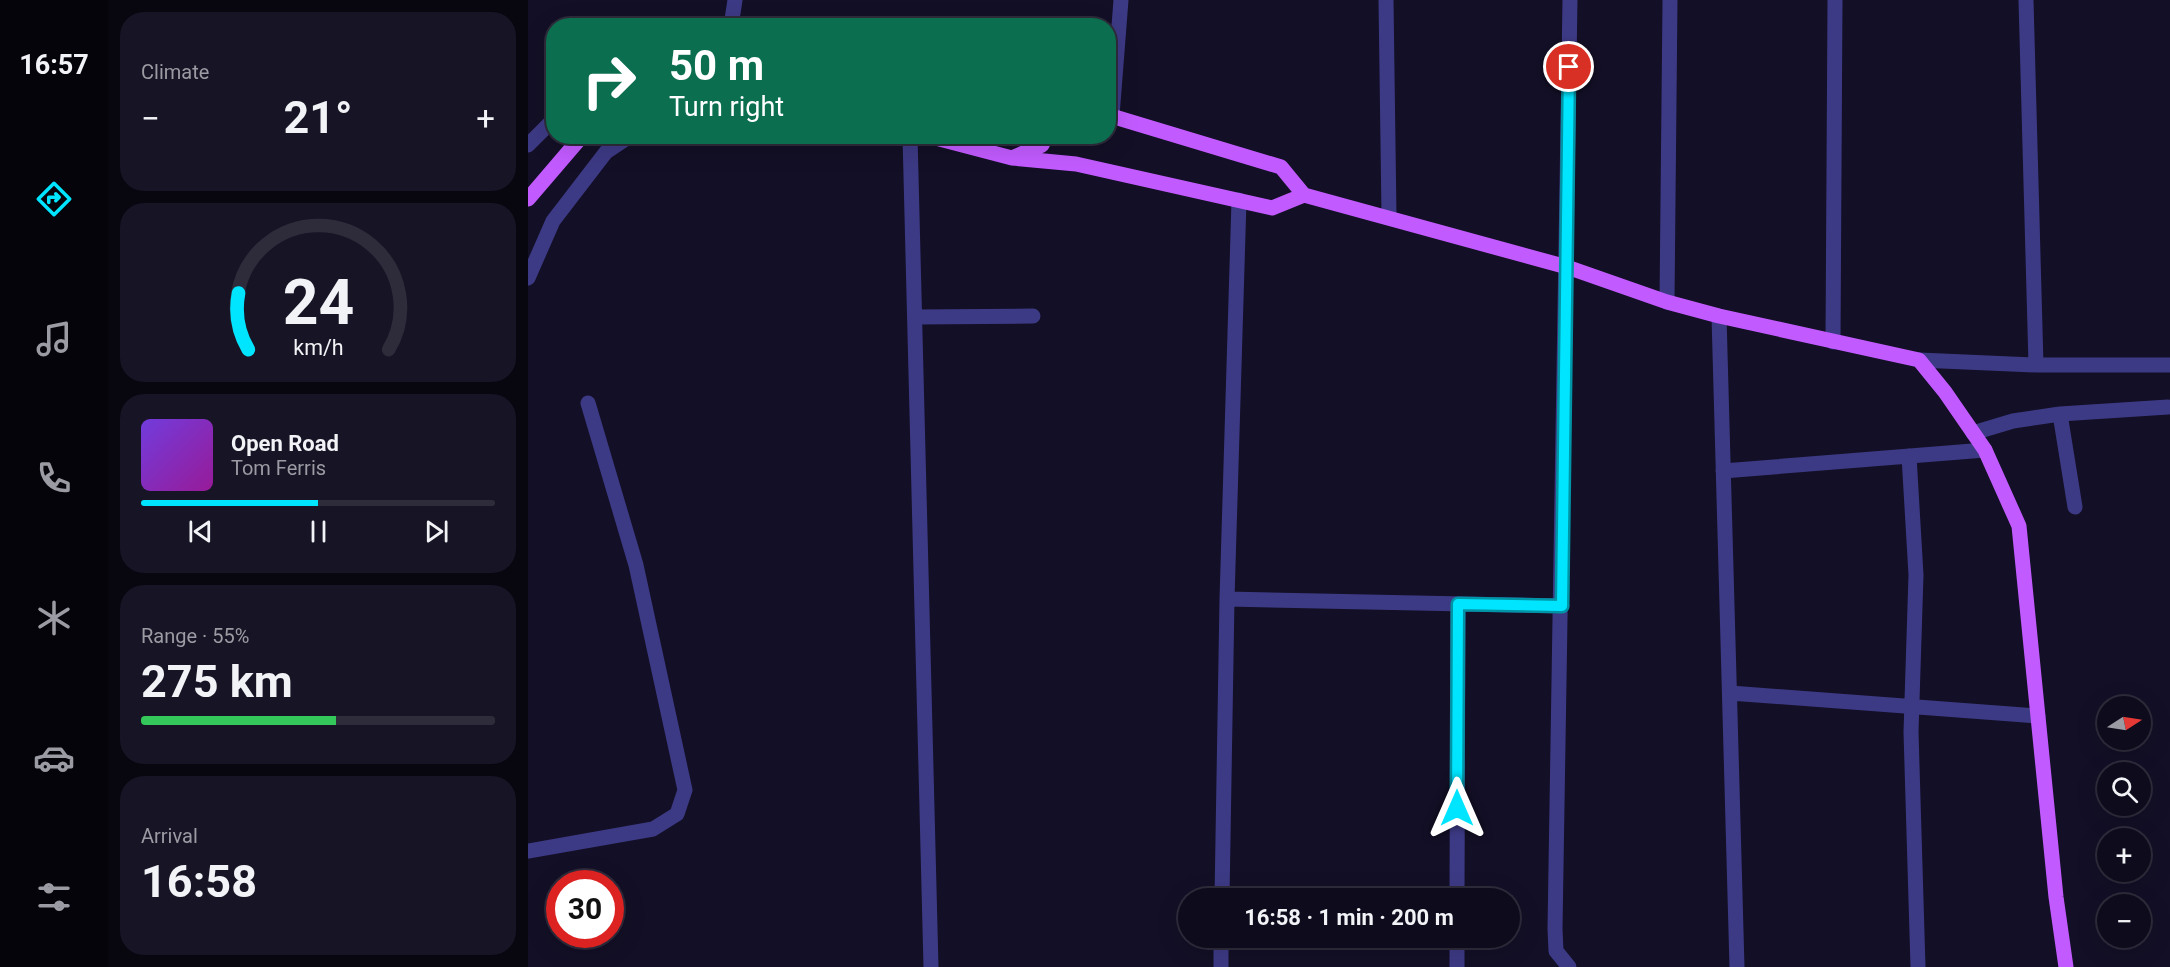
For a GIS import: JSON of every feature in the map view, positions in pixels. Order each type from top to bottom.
[{"type":"main road","points":[[1116,118],[1281,166],[1304,195]]},
{"type":"main road","points":[[528,199],[575,144]]},
{"type":"main road","points":[[959,144],[1012,158],[1076,164],[1272,208],[1304,195],[1389,216],[1567,267],[1667,302],[1719,316],[1919,360],[1946,392],[1985,450],[2019,526],[2056,897],[2066,967]]},
{"type":"main road","points":[[1012,158],[1042,144]]},
{"type":"street","points":[[732,18],[735,0]]},
{"type":"street","points":[[1116,53],[1121,0]]},
{"type":"street","points":[[1386,0],[1389,216]]},
{"type":"street","points":[[1569,967],[1556,951],[1570,0]]},
{"type":"street","points":[[1667,302],[1670,0]]},
{"type":"street","points":[[1833,342],[1835,0]]},
{"type":"street","points":[[2026,0],[2036,364]]},
{"type":"street","points":[[528,145],[546,127]]},
{"type":"street","points":[[528,278],[553,221],[606,152],[618,144]]},
{"type":"street","points":[[910,144],[931,967]]},
{"type":"street","points":[[1222,888],[1227,599],[1239,200]]},
{"type":"street","points":[[916,316],[1034,316]]},
{"type":"street","points":[[1719,316],[1737,967]]},
{"type":"street","points":[[1919,360],[2170,365]]},
{"type":"street","points":[[528,851],[654,829],[677,814],[686,790],[636,564],[588,404]]},
{"type":"street","points":[[1973,433],[2013,421],[2060,414],[2168,407]]},
{"type":"street","points":[[2060,414],[2075,507]]},
{"type":"street","points":[[1723,471],[1985,450]]},
{"type":"street","points":[[1910,456],[1916,575],[1912,706],[1918,967]]},
{"type":"street","points":[[1227,599],[1562,606]]},
{"type":"street","points":[[1457,888],[1458,604]]},
{"type":"street","points":[[1730,693],[2038,716]]},
{"type":"street","points":[[1221,948],[1221,967]]},
{"type":"street","points":[[1457,948],[1457,967]]},
{"type":"route","points":[[1457,808],[1458,604],[1562,606],[1569,67]]}]
